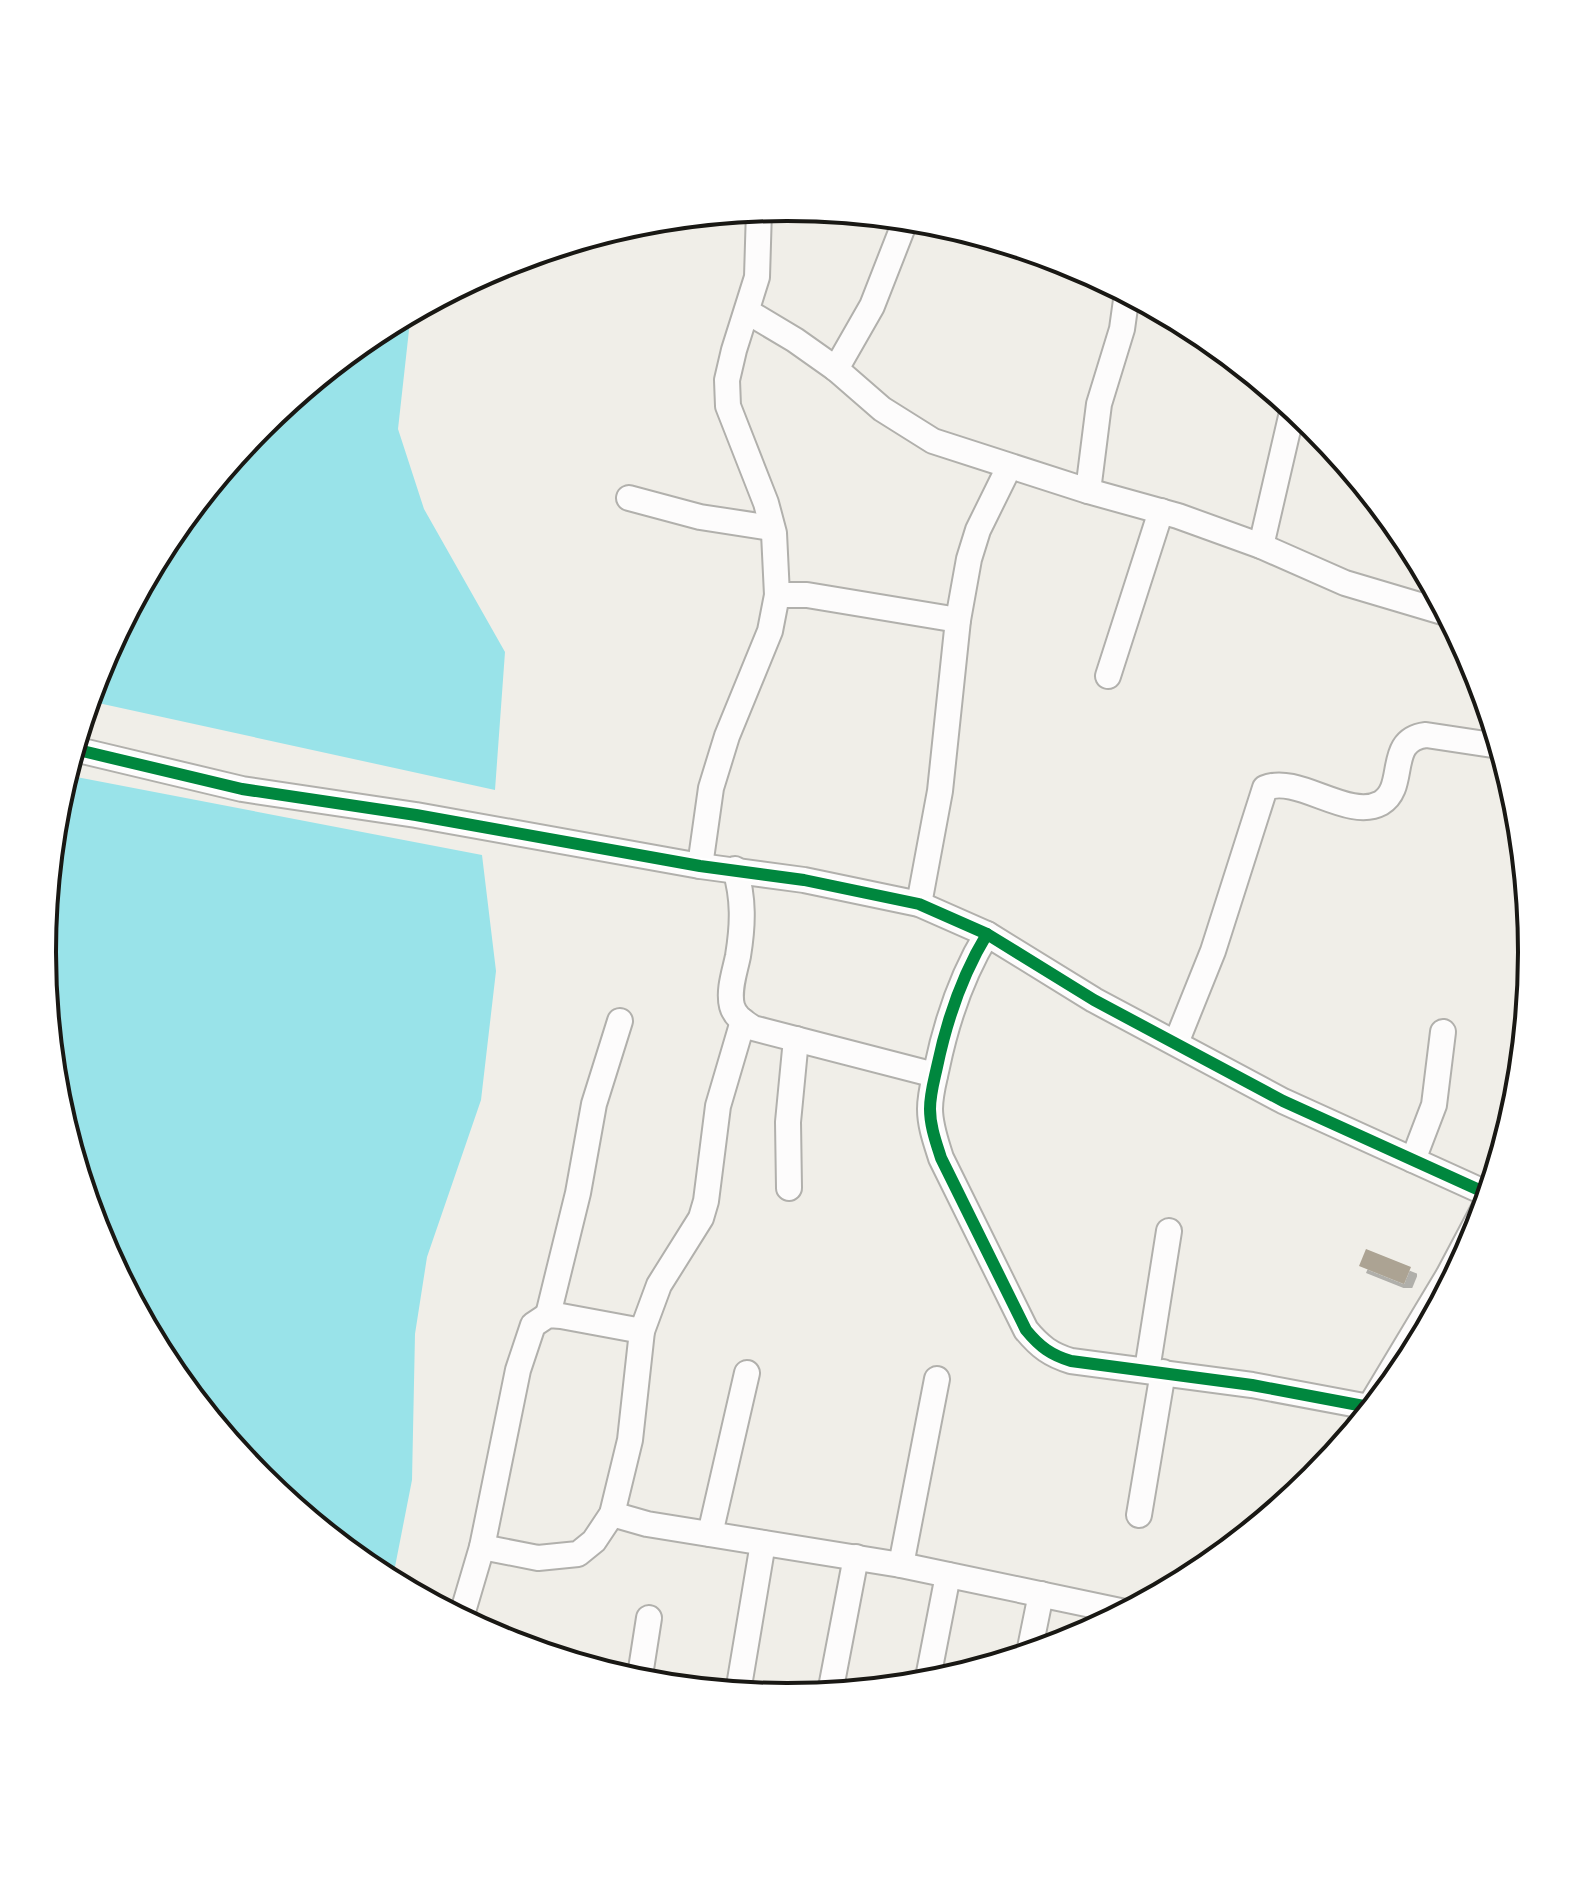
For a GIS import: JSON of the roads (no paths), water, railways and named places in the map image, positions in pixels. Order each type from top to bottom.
[{"type":"street","points":[[700,866],[711,788],[727,736],[770,631],[777,595],[772,528],[766,503],[728,406],[727,380],[757,277],[759,222]]},
{"type":"street","points":[[836,369],[872,306],[902,230]]},
{"type":"street","points":[[1088,491],[1099,404],[1122,329],[1125,304]]},
{"type":"street","points":[[748,312],[836,369],[882,409],[933,441],[1009,467],[1161,511],[1261,546],[1345,583],[1432,609]]},
{"type":"street","points":[[1261,546],[1290,422]]},
{"type":"street","points":[[919,904],[940,791],[958,620],[969,559],[978,530],[1009,467]]},
{"type":"street","points":[[629,498],[700,517],[772,528]]},
{"type":"street","points":[[1108,676],[1161,511]]},
{"type":"street","points":[[777,595],[807,595],[958,620]]},
{"type":"street","points":[[1176,1043],[1213,951],[1265,788],[1274,784],[1287,786],[1348,804],[1371,806],[1382,802],[1391,792],[1401,753],[1416,736],[1487,744]]},
{"type":"street","points":[[84,752],[242,789],[416,815],[700,866],[735,869],[919,904],[987,934],[1094,1000],[1283,1101],[1478,1189]]},
{"type":"street","points":[[735,869],[741,889],[742,911],[731,996],[736,1014],[753,1028],[935,1075]]},
{"type":"street","points":[[987,934],[958,992],[931,1087],[930,1111],[941,1158],[1026,1330],[1038,1345],[1052,1355],[1071,1361],[1252,1385],[1354,1412]]},
{"type":"street","points":[[464,1608],[482,1547],[518,1370],[533,1325],[548,1315],[578,1193],[594,1104],[620,1021]]},
{"type":"street","points":[[482,1547],[538,1558],[578,1554],[594,1541],[612,1514],[630,1440],[642,1331],[659,1285],[701,1218],[718,1106],[743,1021]]},
{"type":"street","points":[[1413,1160],[1434,1105],[1443,1032]]},
{"type":"street","points":[[789,1188],[788,1122],[796,1039]]},
{"type":"street","points":[[1139,1515],[1169,1231]]},
{"type":"street","points":[[548,1315],[642,1331]]},
{"type":"street","points":[[710,1534],[747,1373]]},
{"type":"street","points":[[901,1565],[937,1379]]},
{"type":"street","points":[[612,1514],[647,1524],[901,1565],[1109,1609]]},
{"type":"street","points":[[740,1681],[763,1543]]},
{"type":"street","points":[[832,1681],[856,1557]]},
{"type":"street","points":[[930,1669],[948,1575]]},
{"type":"street","points":[[1032,1640],[1041,1594]]},
{"type":"street","points":[[641,1668],[649,1618]]},
{"type":"water","points":[[409,327],[398,429],[424,509],[505,652],[495,790],[100,703],[131,629],[154,586],[179,546],[237,470],[305,402],[342,372]]},
{"type":"water","points":[[78,777],[482,855],[496,971],[481,1100],[427,1257],[415,1334],[412,1480],[395,1569],[305,1502],[237,1434],[179,1358],[131,1275],[95,1187],[81,1141],[62,1047],[56,952],[58,904],[62,857]]}]
